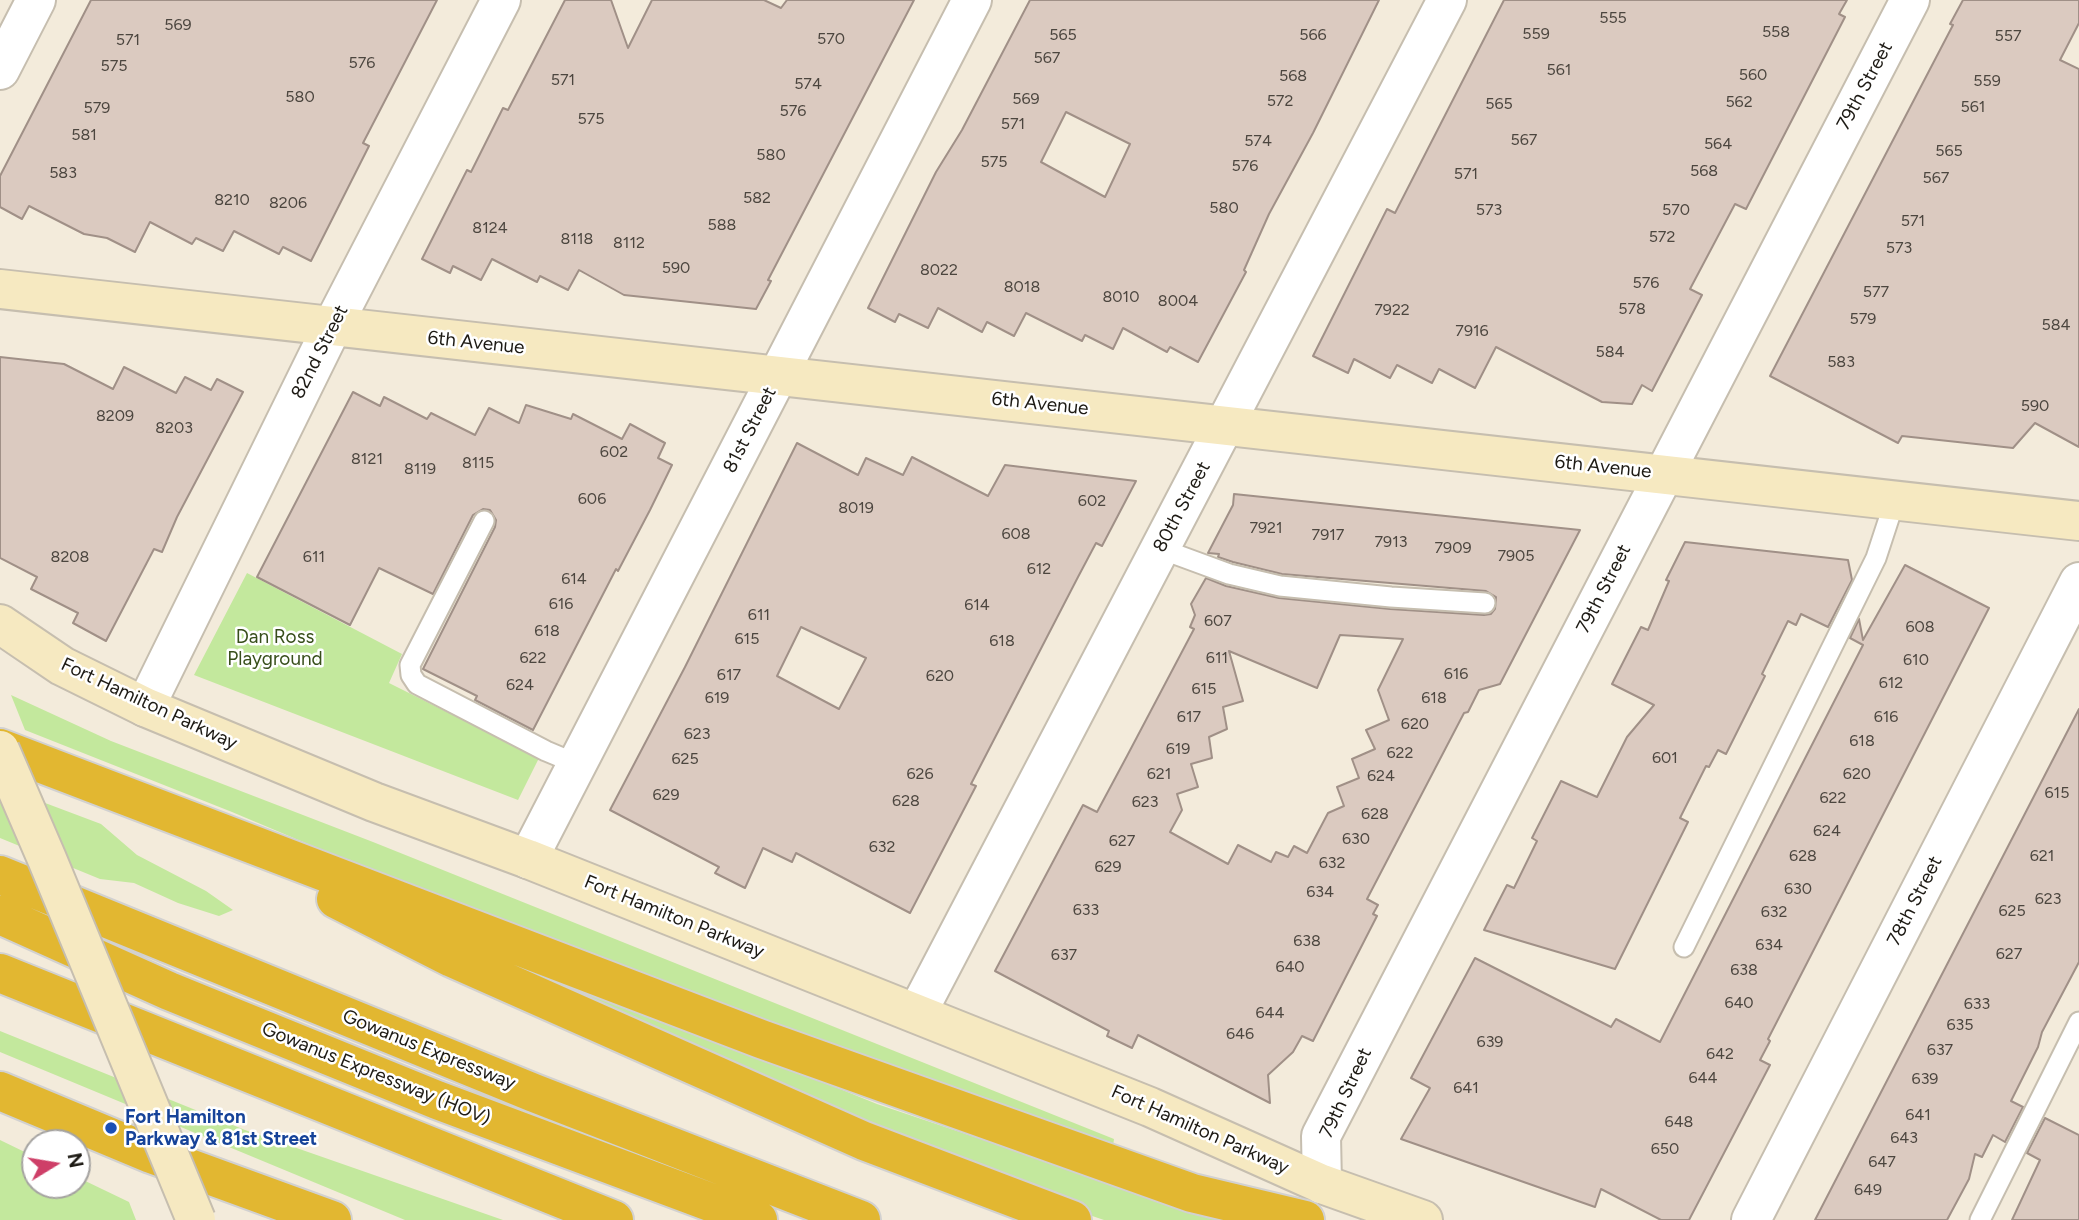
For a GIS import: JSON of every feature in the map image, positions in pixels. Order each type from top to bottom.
[{"type":"highway","points":[[0,749],[761,1039],[1192,1193],[1305,1220]]},
{"type":"highway","points":[[162,811],[452,958],[864,1141],[1072,1220]]},
{"type":"highway","name":"Gowanus Expressway","points":[[0,875],[521,1088],[861,1220]]},
{"type":"highway","name":"Gowanus Expressway (HOV)","points":[[0,915],[169,991],[424,1095],[758,1220]]},
{"type":"highway","points":[[0,973],[614,1220]]},
{"type":"highway","points":[[0,1091],[150,1154],[332,1220]]},
{"type":"highway","points":[[150,1154],[251,1220]]},
{"type":"street","points":[[0,70],[36,0]]},
{"type":"street","name":"82nd Street","points":[[145,707],[332,327],[501,0]]},
{"type":"street","name":"81st Street","points":[[528,859],[972,0]]},
{"type":"street","name":"80th Street","points":[[917,1013],[1447,0]]},
{"type":"street","name":"79th Street","points":[[1326,1202],[1321,1136],[1910,0]]},
{"type":"street","name":"6th Avenue","points":[[0,289],[2079,521]]},
{"type":"street","name":"78th Street","points":[[1751,1220],[2079,582]]},
{"type":"street","name":"Fort Hamilton Parkway","points":[[0,624],[62,666],[145,707],[374,802],[528,859],[1150,1107],[1326,1202],[1423,1220]]},
{"type":"street","points":[[0,749],[196,1220]]},
{"type":"lane","points":[[1684,947],[1876,558],[1895,500]]},
{"type":"lane","points":[[484,521],[410,664],[411,675],[417,684],[546,751],[578,764]]},
{"type":"lane","points":[[1161,549],[1230,574],[1280,586],[1485,603]]},
{"type":"lane","points":[[1980,1220],[2079,1022]]},
{"type":"green space","name":"Dan Ross Playground","points":[[247,573],[402,654],[389,683],[539,758],[518,800],[194,675]]},
{"type":"green space","points":[[11,695],[111,741],[373,842],[1114,1139],[1113,1146],[930,1085],[410,887],[232,812],[25,730]]},
{"type":"green space","points":[[0,786],[101,824],[137,855],[206,891],[233,910],[219,916],[178,903],[134,883],[100,879],[0,838]]},
{"type":"green space","points":[[577,982],[877,1104],[1221,1220],[1104,1220],[1004,1186],[572,996]]},
{"type":"green space","points":[[0,1031],[245,1130],[503,1220],[405,1220],[0,1052]]},
{"type":"green space","points":[[0,1140],[21,1150],[21,1199],[91,1199],[91,1184],[129,1202],[136,1220],[0,1220]]},
{"type":"building","points":[[91,0],[437,0],[363,143],[369,146],[311,261],[283,247],[279,254],[234,231],[223,251],[196,238],[192,244],[150,222],[135,252],[107,238],[84,234],[29,206],[22,219],[0,207],[0,176]]},
{"type":"building","points":[[565,0],[611,0],[628,48],[652,0],[764,0],[781,8],[787,0],[914,0],[768,280],[771,281],[756,309],[624,295],[579,270],[568,290],[540,276],[537,282],[492,259],[481,280],[453,266],[450,273],[422,259],[467,170],[471,172],[503,108],[508,110]]},
{"type":"building","points":[[1030,0],[1379,0],[1313,133],[1269,214],[1244,270],[1246,272],[1198,362],[1170,347],[1167,352],[1123,328],[1113,349],[1085,335],[1082,341],[1026,313],[1014,336],[987,322],[982,332],[938,308],[928,328],[899,314],[895,322],[868,308],[936,172],[962,130]],"holes":[[[1066,112],[1130,144],[1105,197],[1041,162]]]},
{"type":"building","points":[[1504,0],[1847,0],[1839,14],[1845,17],[1746,209],[1735,204],[1690,289],[1702,295],[1652,391],[1642,385],[1632,404],[1602,402],[1496,347],[1475,388],[1439,369],[1432,383],[1397,365],[1390,378],[1354,359],[1348,373],[1313,356],[1387,209],[1395,213]]},
{"type":"building","points":[[1963,0],[2079,0],[2079,23],[2060,60],[2079,69],[2079,447],[2035,423],[2013,448],[1902,436],[1898,443],[1770,376],[1953,25],[1950,24]]},
{"type":"building","points":[[0,357],[64,364],[113,389],[124,367],[176,393],[185,377],[211,390],[217,379],[243,392],[177,517],[162,552],[154,549],[106,641],[73,623],[78,613],[31,589],[37,577],[0,558]]},
{"type":"building","points":[[353,392],[380,406],[384,397],[427,419],[431,413],[475,435],[489,408],[519,423],[526,405],[571,419],[573,414],[622,439],[630,424],[665,443],[658,458],[672,465],[533,730],[475,700],[477,696],[423,669],[495,527],[496,520],[490,510],[483,509],[473,515],[433,594],[379,568],[350,625],[257,577]]},
{"type":"building","points":[[797,443],[858,475],[866,458],[903,475],[912,457],[988,496],[1005,465],[1136,481],[1102,546],[1096,543],[1078,577],[971,784],[976,786],[910,913],[796,853],[792,862],[763,848],[745,888],[715,873],[719,867],[610,810]],"holes":[[[801,627],[866,658],[839,709],[777,676]]]},
{"type":"building","points":[[1234,494],[1580,530],[1500,684],[1479,690],[1468,712],[1464,713],[1367,899],[1378,905],[1373,914],[1377,916],[1313,1041],[1302,1036],[1293,1052],[1268,1075],[1270,1103],[1138,1035],[1132,1048],[1107,1036],[1109,1031],[995,971],[1083,805],[1097,812],[1194,629],[1190,627],[1195,615],[1191,604],[1206,578],[1226,586],[1279,598],[1484,615],[1491,614],[1495,609],[1496,597],[1486,591],[1282,574],[1208,553],[1233,505]],"holes":[[[1340,635],[1403,639],[1378,690],[1389,720],[1366,730],[1375,749],[1352,759],[1359,778],[1337,787],[1344,806],[1328,813],[1307,853],[1294,846],[1288,857],[1276,852],[1271,862],[1238,845],[1228,864],[1170,832],[1182,810],[1177,794],[1198,787],[1191,764],[1212,758],[1209,737],[1227,729],[1223,707],[1243,701],[1229,651],[1317,688]]]},
{"type":"building","points":[[1685,542],[1848,560],[1852,580],[1828,627],[1801,614],[1796,625],[1788,621],[1762,674],[1765,676],[1726,754],[1718,750],[1709,767],[1706,766],[1680,818],[1688,822],[1615,969],[1484,930],[1507,885],[1514,888],[1537,841],[1532,838],[1561,781],[1597,797],[1627,737],[1654,705],[1612,684],[1641,627],[1648,630],[1669,581],[1666,580]]},
{"type":"building","points":[[1905,565],[1989,608],[1768,1039],[1770,1041],[1760,1060],[1770,1065],[1689,1220],[1661,1220],[1601,1189],[1595,1207],[1401,1139],[1430,1088],[1411,1078],[1475,958],[1611,1027],[1616,1019],[1660,1042],[1863,645],[1850,638],[1859,619],[1863,640]]},
{"type":"building","points":[[2079,709],[2079,962],[2042,1032],[2038,1047],[2011,1101],[2023,1107],[2005,1142],[1993,1135],[1982,1157],[1975,1154],[1969,1179],[1947,1220],[1815,1220]]},
{"type":"building","points":[[2045,1118],[2079,1135],[2079,1220],[2012,1220],[2040,1160],[2027,1153]]},
{"type":"place","name":"Fort Hamilton Parkway & 81st Street","points":[[111,1128]]}]
